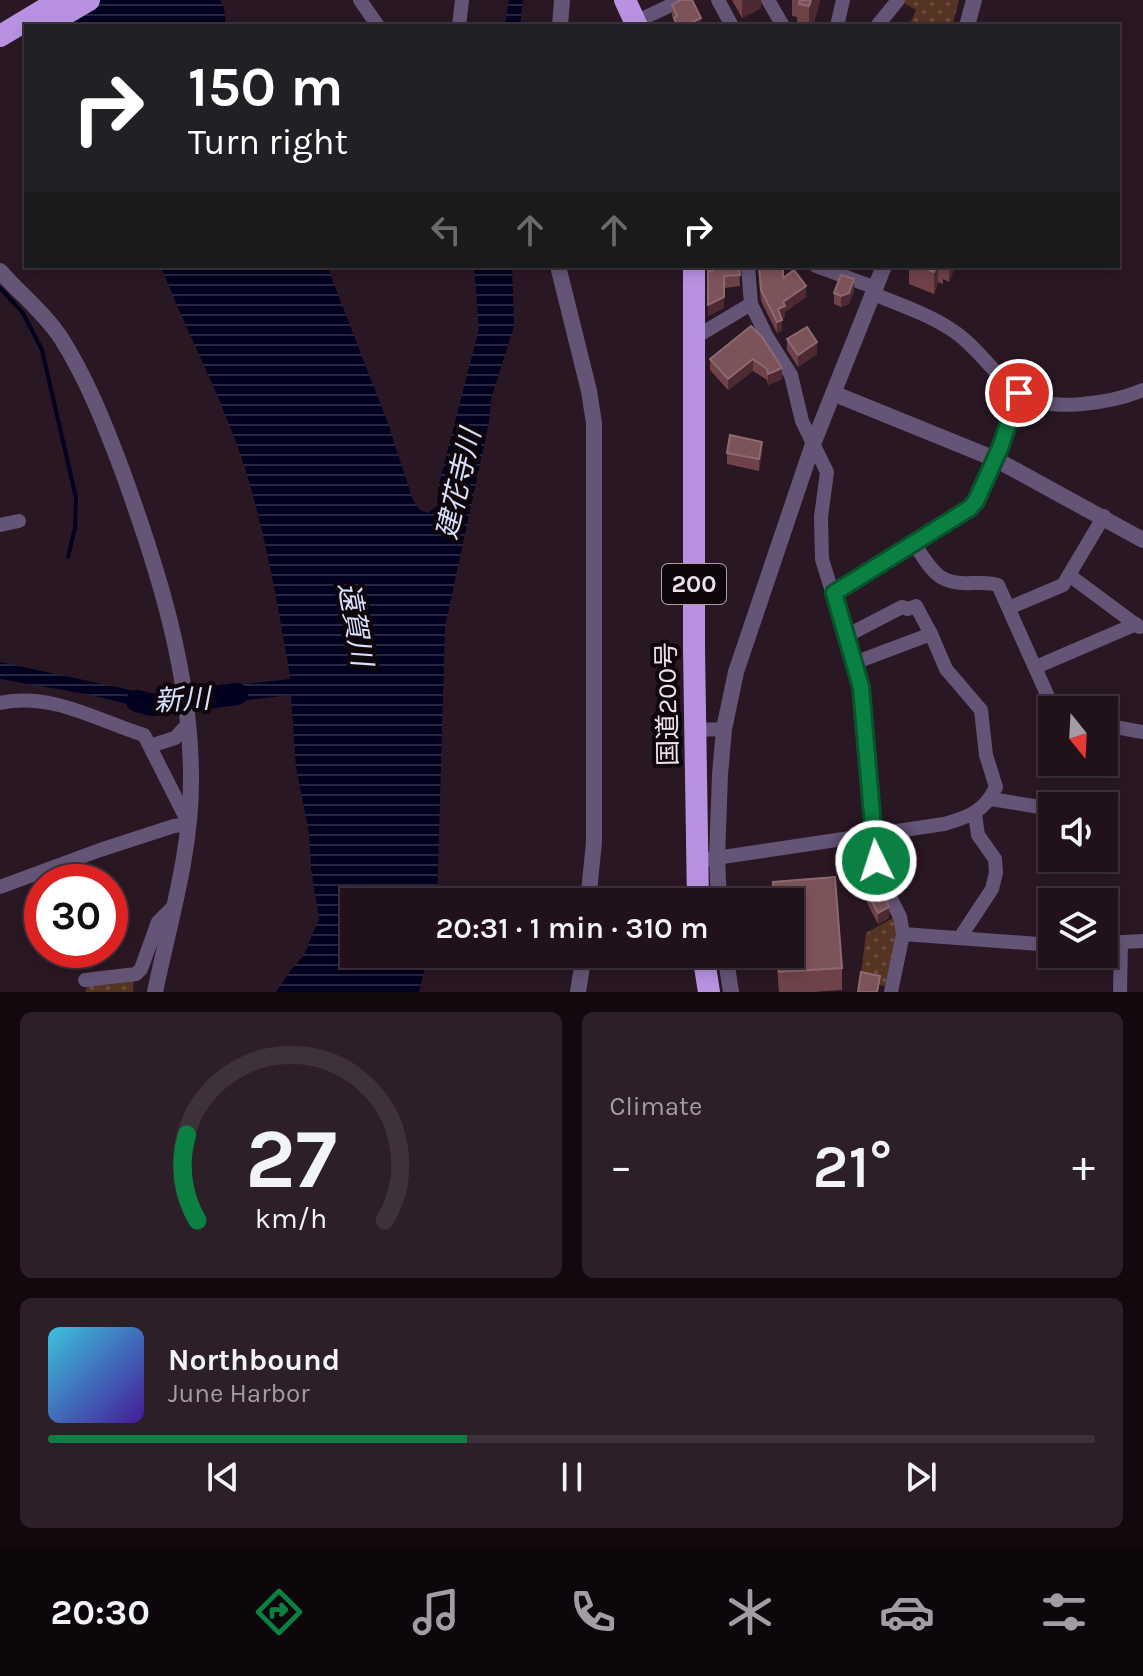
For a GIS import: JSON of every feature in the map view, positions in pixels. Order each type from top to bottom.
[{"type":"highway","points":[[0,36],[60,0]]},
{"type":"highway","points":[[48,24],[89,0]]},
{"type":"highway","points":[[625,0],[636,24]]},
{"type":"highway","points":[[0,53],[24,38]]},
{"type":"highway","name":"国道200号","points":[[694,268],[696,738],[707,860],[701,888]]},
{"type":"highway","points":[[705,968],[709,992]]},
{"type":"street","points":[[360,0],[377,24]]},
{"type":"street","points":[[459,24],[462,0]]},
{"type":"street","points":[[560,24],[562,0]]},
{"type":"street","points":[[636,24],[682,0]]},
{"type":"street","points":[[718,0],[731,24]]},
{"type":"street","points":[[768,0],[782,24]]},
{"type":"street","points":[[837,24],[843,0]]},
{"type":"street","points":[[879,24],[898,0]]},
{"type":"street","points":[[968,24],[974,0]]},
{"type":"street","points":[[558,268],[594,423],[594,842],[589,888]]},
{"type":"street","points":[[748,268],[751,304],[791,375],[802,421],[827,472],[821,517],[822,559],[861,687],[879,871],[900,917],[903,934],[891,992]]},
{"type":"street","points":[[821,268],[875,291],[954,331],[1019,393],[1035,402],[1113,401],[1143,390]]},
{"type":"street","points":[[715,888],[707,860],[723,738],[736,672],[813,444],[883,268]]},
{"type":"street","points":[[0,271],[35,303],[60,337],[103,420],[137,511],[176,647],[188,724],[189,824],[155,992]]},
{"type":"street","points":[[694,338],[751,304]]},
{"type":"street","points":[[834,593],[970,508],[995,459],[1019,393]]},
{"type":"street","points":[[835,394],[995,459],[1143,540]]},
{"type":"street","points":[[1011,607],[1063,585],[1104,516]]},
{"type":"street","points":[[0,525],[19,521]]},
{"type":"street","points":[[914,544],[936,577],[962,584],[998,585],[1011,607],[1048,696]]},
{"type":"street","points":[[1069,575],[1139,627]]},
{"type":"street","points":[[707,860],[944,824],[975,814],[991,799],[996,787],[986,755],[981,710],[946,669],[916,606],[908,609],[902,607],[846,636]]},
{"type":"street","points":[[1036,667],[1139,627]]},
{"type":"street","points":[[854,663],[931,634]]},
{"type":"street","points":[[0,703],[22,698],[59,705],[107,719],[144,735],[189,824]]},
{"type":"street","points":[[150,746],[175,738],[188,724]]},
{"type":"street","points":[[1118,727],[1141,729]]},
{"type":"street","points":[[696,738],[723,738]]},
{"type":"street","points":[[991,799],[1038,807]]},
{"type":"street","points":[[961,936],[992,889],[996,873],[995,859],[978,835],[975,814]]},
{"type":"street","points":[[0,887],[100,850],[189,824]]},
{"type":"street","points":[[85,980],[136,974],[141,969],[158,922],[172,908]]},
{"type":"street","points":[[903,934],[1038,944]]},
{"type":"street","points":[[1118,942],[1143,941]]},
{"type":"street","points":[[1120,992],[1121,942]]},
{"type":"street","points":[[578,992],[582,968]]},
{"type":"street","points":[[727,968],[731,992]]},
{"type":"shaded area","points":[[959,0],[953,24],[910,24],[916,10],[902,2]]},
{"type":"shaded area","points":[[893,918],[897,934],[885,986],[860,982],[866,933]]},
{"type":"shaded area","points":[[134,979],[133,992],[85,992],[88,984]]},
{"type":"water","points":[[64,0],[220,0],[226,24],[70,24]]},
{"type":"water","points":[[509,0],[523,0],[520,24],[505,24]]},
{"type":"water","points":[[162,268],[328,268],[387,421],[413,500],[420,510],[428,513],[437,506],[439,484],[479,329],[474,268],[512,268],[514,326],[491,399],[489,422],[445,627],[437,888],[340,888],[340,968],[425,968],[419,992],[276,992],[304,955],[319,919],[309,833],[296,767],[291,695],[212,704],[209,688],[290,679],[265,545],[245,468]]},
{"type":"water","points":[[0,662],[130,690],[137,692],[137,698],[166,700],[166,710],[0,679]]},
{"type":"building","points":[[680,0],[692,0],[701,18],[688,24],[676,24],[674,18],[677,16],[672,5]]},
{"type":"building","points":[[800,0],[811,0],[809,6],[799,4]]},
{"type":"building","points":[[712,268],[739,268],[740,275],[724,276],[724,297],[708,305],[708,271]]},
{"type":"building","points":[[759,268],[783,268],[783,278],[794,270],[806,286],[783,302],[785,306],[778,309],[782,320],[777,322],[761,290]]},
{"type":"building","points":[[841,275],[854,279],[849,293],[841,296],[834,293]]},
{"type":"building","points":[[751,326],[782,368],[768,374],[767,369],[753,359],[728,379],[710,359]]},
{"type":"building","points":[[807,327],[817,342],[798,355],[787,339]]},
{"type":"building","points":[[730,435],[762,442],[759,459],[727,453]]},
{"type":"building","points":[[835,877],[842,968],[779,972],[779,968],[804,968],[804,888],[773,888],[773,882]]},
{"type":"building","points":[[879,885],[889,907],[878,913],[867,892]]},
{"type":"building","points":[[861,972],[880,976],[877,992],[858,992]]},
{"type":"waterway","points":[[0,288],[23,313],[42,350],[76,498],[75,528],[68,557]]},
{"type":"waterway","name":"新川","points":[[137,701],[152,705],[237,694]]},
{"type":"route","points":[[876,861],[869,748],[861,687],[834,593],[970,508],[1000,448],[1019,393]]},
{"type":"water label","name":"建花寺川","points":[[458,484]]},
{"type":"water label","name":"遠賀川","points":[[356,624]]}]
